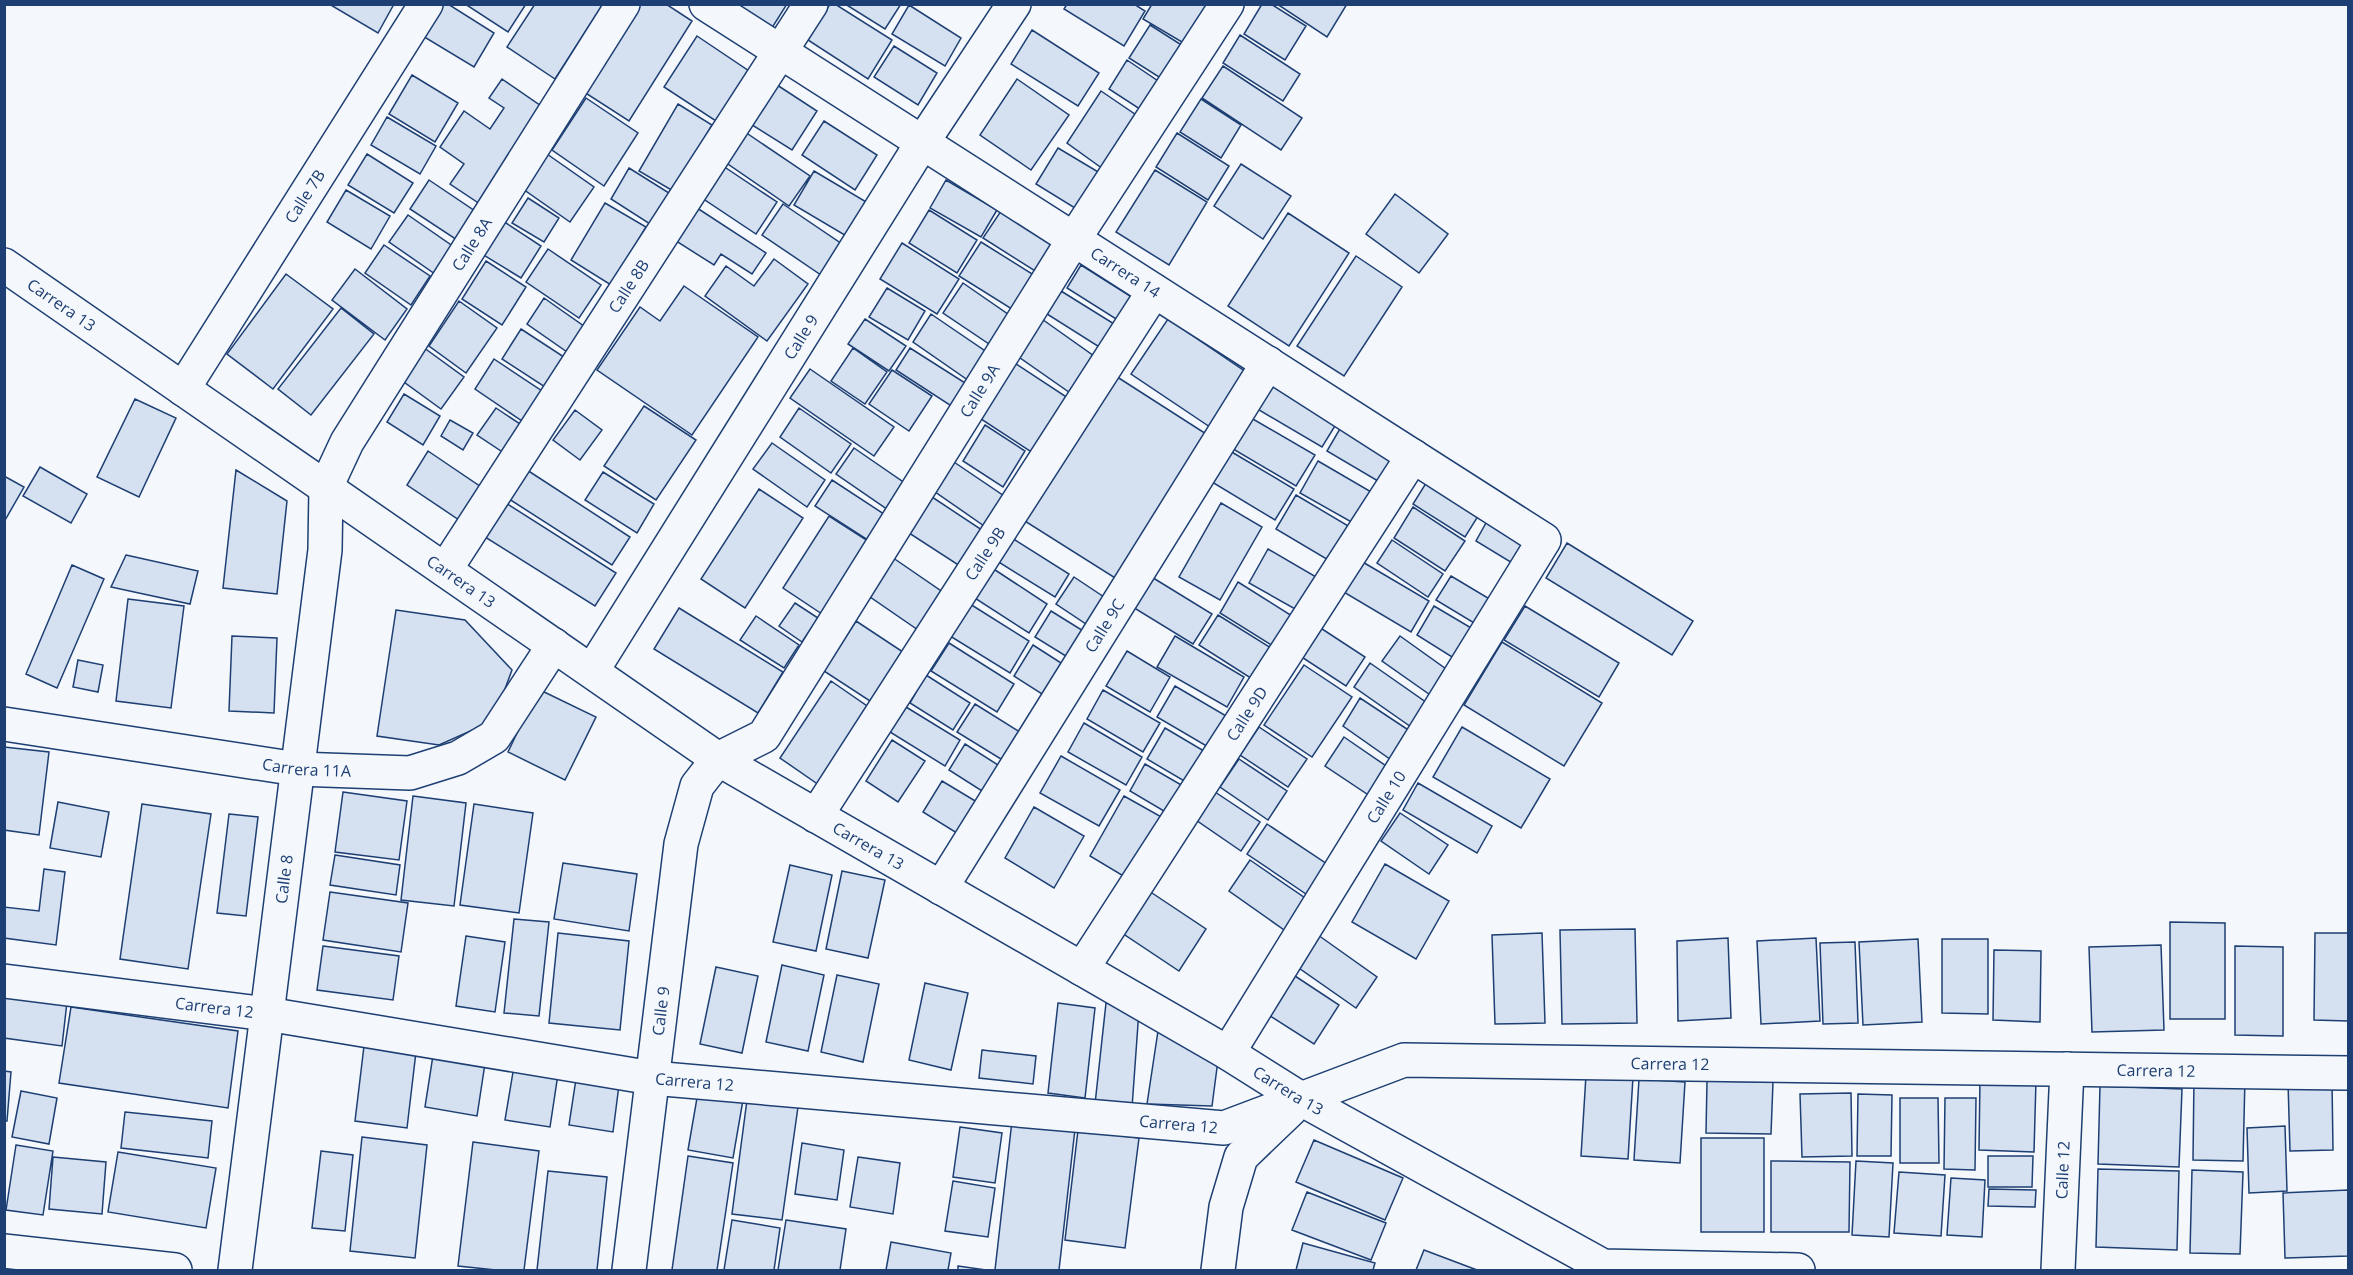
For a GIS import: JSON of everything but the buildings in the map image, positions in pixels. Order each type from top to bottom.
[{"type":"street","name":"Calle 7B","points":[[183,389],[426,4]]},
{"type":"street","name":"Calle 8A","points":[[326,487],[347,442],[623,4]]},
{"type":"street","name":"Carrera 14","points":[[706,4],[1544,540]]},
{"type":"street","name":"Calle 8B","points":[[446,570],[811,4]]},
{"type":"street","name":"Calle 9","points":[[592,671],[922,143],[1014,4]]},
{"type":"street","name":"Calle 9A","points":[[718,759],[764,736],[1074,239],[1227,4]]},
{"type":"street","name":"Carrera 13","points":[[4,265],[718,759],[1228,1053],[1301,1099],[1603,1266],[1798,1270]]},
{"type":"street","name":"Calle 9B","points":[[816,816],[1154,291]]},
{"type":"street","name":"Calle 9C","points":[[941,888],[1268,363]]},
{"type":"street","name":"Calle 9D","points":[[1082,969],[1413,456]]},
{"type":"street","name":"Calle 8","points":[[235,1270],[325,550],[326,487]]},
{"type":"street","name":"Calle 10","points":[[1228,1053],[1544,540]]},
{"type":"street","name":"Carrera 11A","points":[[4,724],[297,769],[410,773],[458,758],[494,738],[554,645]]},
{"type":"street","name":"Calle 9","points":[[629,1270],[681,844],[697,786],[718,759]]},
{"type":"street","name":"Carrera 12","points":[[4,981],[267,1014],[652,1078],[1224,1128],[1404,1060],[2349,1073]]},
{"type":"street","name":"Calle 12","points":[[2058,1270],[2067,1069]]},
{"type":"street","points":[[1218,1270],[1226,1207],[1241,1157],[1301,1099]]},
{"type":"street","points":[[4,1251],[175,1270]]}]
